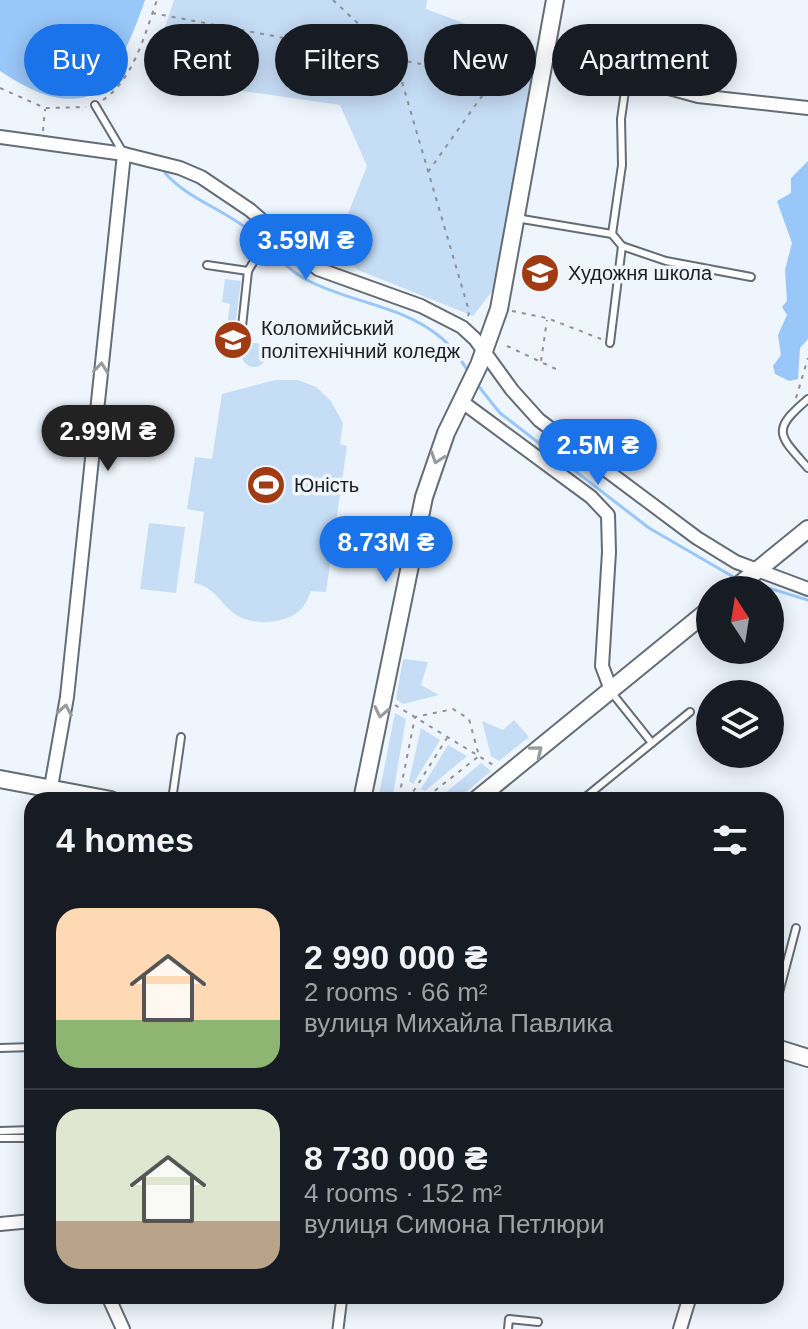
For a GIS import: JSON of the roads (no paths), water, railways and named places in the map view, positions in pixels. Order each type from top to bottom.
[{"type":"street","points":[[364,792],[424,497],[446,433],[482,358],[499,309],[555,0]]},
{"type":"street","points":[[544,57],[552,59]]},
{"type":"street","points":[[698,96],[808,108]]},
{"type":"street","points":[[0,137],[124,154],[180,168],[222,191],[276,238],[318,269],[421,306],[468,332],[482,358],[539,420],[697,538],[736,562],[743,576]]},
{"type":"street","points":[[51,787],[67,697],[124,154]]},
{"type":"street","points":[[464,394],[591,497],[608,515],[609,552],[602,666],[611,690]]},
{"type":"street","points":[[750,576],[808,529]]},
{"type":"street","points":[[784,586],[808,589]]},
{"type":"street","points":[[486,792],[696,620]]},
{"type":"street","points":[[0,779],[71,792]]},
{"type":"street","points":[[784,1050],[808,1058]]},
{"type":"street","points":[[0,1224],[24,1222]]},
{"type":"street","points":[[112,1304],[123,1329]]},
{"type":"street","points":[[338,1329],[341,1304]]},
{"type":"street","points":[[680,1329],[688,1304]]},
{"type":"lane","points":[[612,234],[622,165],[621,119],[624,96]]},
{"type":"lane","points":[[95,105],[124,154]]},
{"type":"lane","points":[[516,218],[612,234],[622,246],[666,261],[751,277]]},
{"type":"lane","points":[[240,345],[248,271],[276,238]]},
{"type":"lane","points":[[610,343],[622,246]]},
{"type":"lane","points":[[207,265],[248,271]]},
{"type":"lane","points":[[808,399],[790,414],[784,423],[782,435],[808,468]]},
{"type":"lane","points":[[611,690],[613,697],[652,743]]},
{"type":"lane","points":[[592,792],[690,712]]},
{"type":"lane","points":[[173,792],[181,737]]},
{"type":"lane","points":[[784,974],[796,928]]},
{"type":"lane","points":[[0,1048],[24,1047]]},
{"type":"lane","points":[[0,1131],[24,1130]]},
{"type":"lane","points":[[0,1138],[24,1138]]},
{"type":"lane","points":[[508,1329],[509,1319],[538,1322]]},
{"type":"water","points":[[0,0],[145,0],[128,43],[128,24],[24,24],[24,85],[0,71]]},
{"type":"water","points":[[51,96],[88,96],[70,99]]},
{"type":"water","points":[[808,161],[808,339],[800,348],[798,379],[789,381],[775,374],[773,366],[781,355],[778,335],[787,315],[782,307],[787,301],[785,270],[792,243],[777,201],[791,193],[791,178]]},
{"type":"waterway","points":[[165,173],[184,190],[250,231],[305,279],[391,310],[424,326],[448,344],[470,374]]},
{"type":"waterway","points":[[476,383],[500,413],[649,528],[732,576]]},
{"type":"waterway","points":[[784,593],[808,600]]},
{"type":"place","name":"Художня школа","points":[[540,273]]},
{"type":"place","name":"Коломийський політехнічний коледж","points":[[233,340]]},
{"type":"place","name":"Юність","points":[[266,485]]}]
